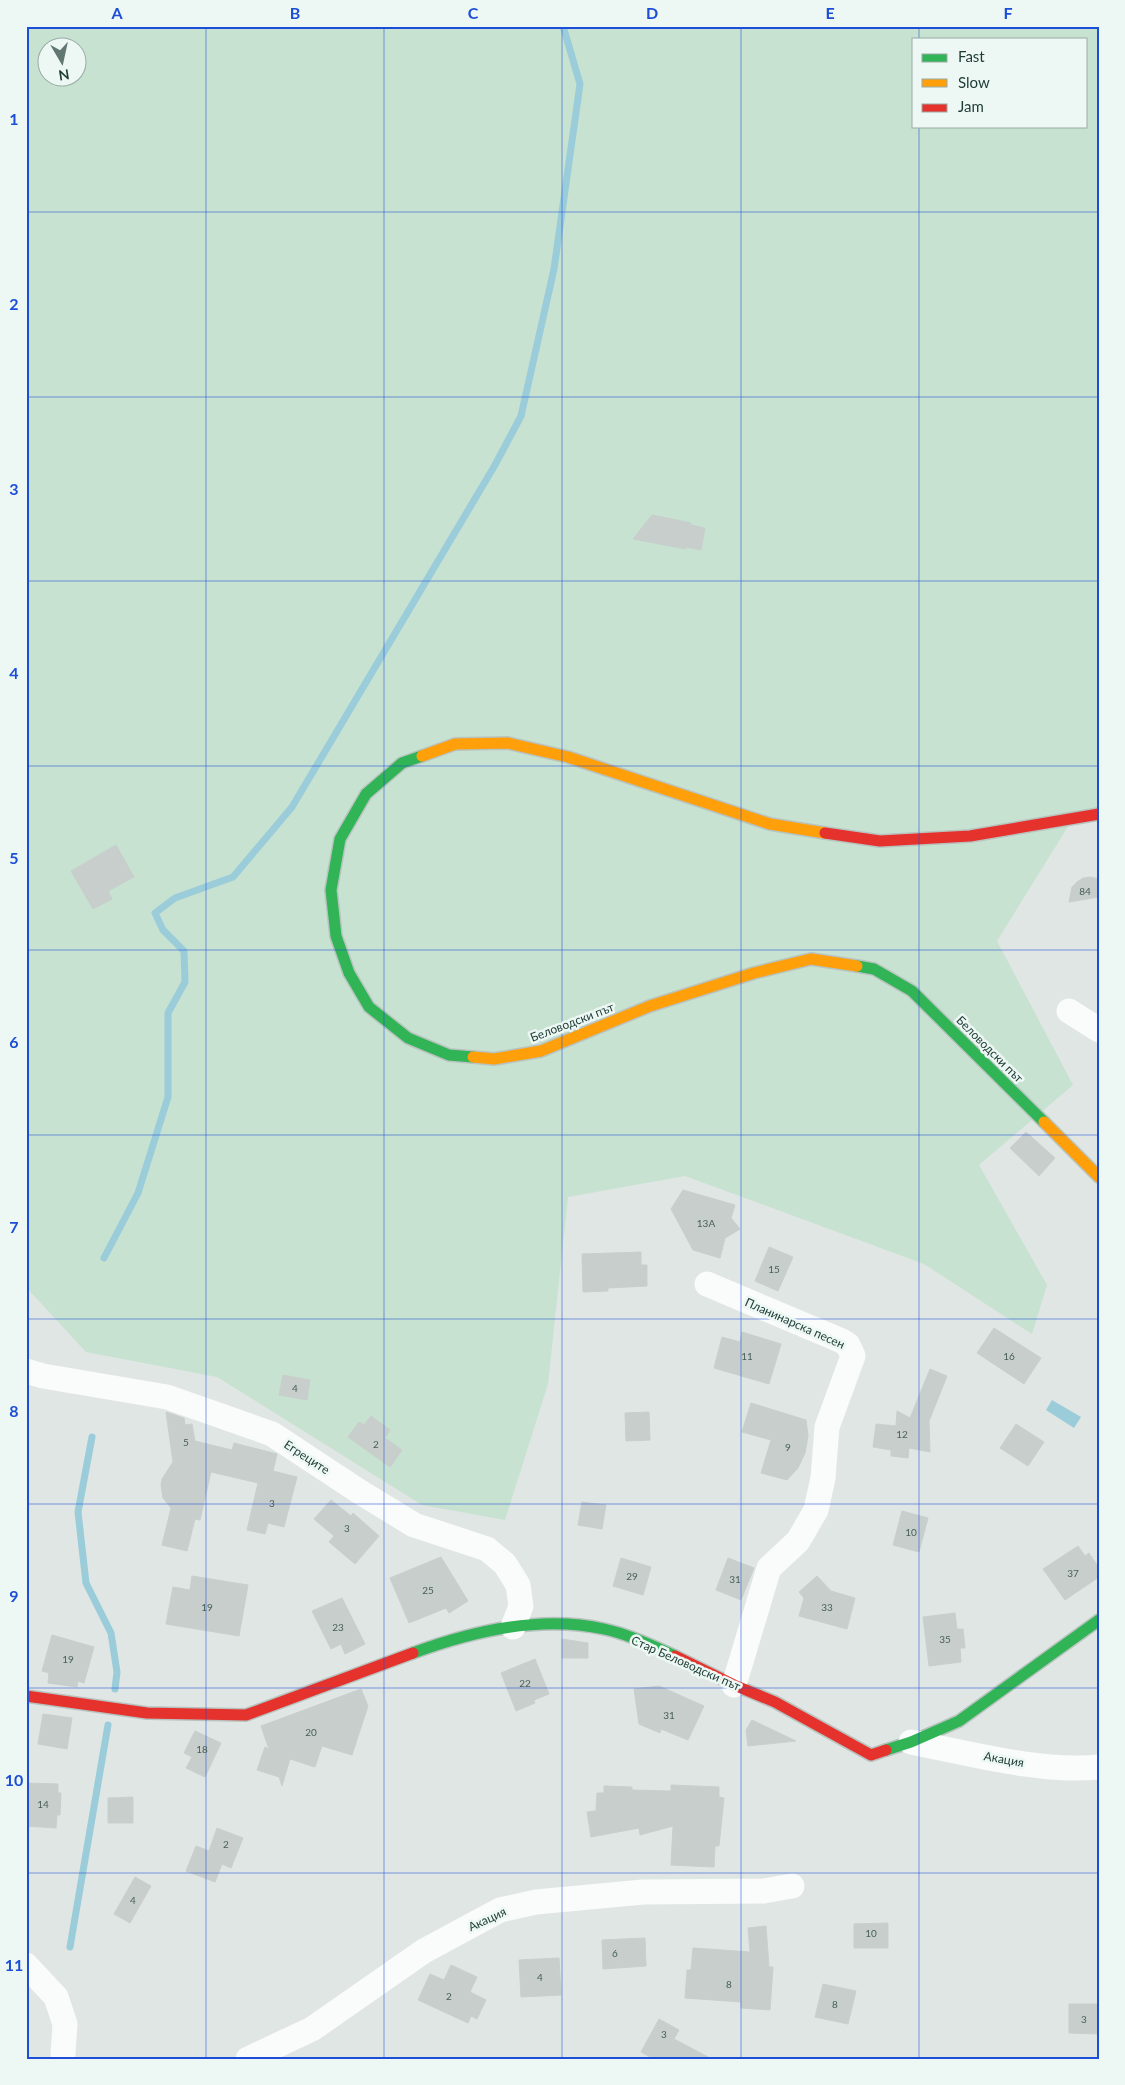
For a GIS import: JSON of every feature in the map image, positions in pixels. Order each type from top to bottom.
[{"type":"street","name":"Беловодски път","points":[[1099,814],[970,836],[880,841],[770,824],[568,757],[508,743],[455,744],[402,763],[366,794],[340,839],[331,890],[336,936],[350,973],[369,1007],[408,1038],[449,1055],[494,1059],[541,1050],[650,1006],[754,973],[811,959],[874,969],[912,991],[1099,1177]]},
{"type":"street","points":[[1069,1011],[1099,1030]]},
{"type":"street","name":"Планинарска песен","points":[[707,1284],[842,1341],[848,1344],[852,1356],[827,1427],[823,1478],[816,1510],[798,1541],[769,1568],[734,1685]]},
{"type":"street","name":"Егреците","points":[[26,1371],[43,1376],[167,1397],[272,1434],[414,1525],[487,1549],[505,1564],[518,1585],[521,1606],[513,1627]]},
{"type":"street","name":"Стар Беловодски път","points":[[26,1696],[147,1713],[246,1715],[445,1642],[513,1627],[560,1623],[604,1629],[648,1643],[734,1685],[775,1702],[871,1755],[911,1742],[959,1721],[1099,1620]]},
{"type":"street","name":"Акация","points":[[911,1742],[1037,1765],[1083,1769],[1099,1767]]},
{"type":"street","name":"Акация","points":[[248,2059],[312,2029],[424,1952],[500,1910],[536,1902],[643,1892],[764,1891],[792,1886]]},
{"type":"street","points":[[26,1965],[56,1997],[65,2024],[66,2057]]},
{"type":"green space","points":[[26,26],[1099,26],[1099,814],[1072,820],[997,941],[1073,1085],[979,1165],[1047,1285],[1032,1334],[924,1264],[685,1176],[568,1197],[548,1384],[505,1520],[422,1505],[217,1377],[86,1352],[26,1287]]},
{"type":"water","points":[[1052,1400],[1081,1417],[1074,1428],[1046,1410]]},
{"type":"building","points":[[652,515],[691,523],[691,525],[705,528],[701,550],[633,539]]},
{"type":"building","points":[[116,845],[134,877],[108,891],[112,899],[93,909],[71,871]]},
{"type":"building","points":[[1083,878],[1099,879],[1099,897],[1069,902],[1072,887]]},
{"type":"building","points":[[1026,1132],[1055,1158],[1039,1176],[1010,1148]]},
{"type":"building","points":[[683,1190],[735,1205],[731,1218],[740,1229],[725,1238],[720,1258],[693,1250],[671,1209]]},
{"type":"building","points":[[769,1247],[793,1257],[778,1291],[755,1281]]},
{"type":"building","points":[[641,1252],[641,1265],[647,1265],[647,1286],[608,1288],[608,1291],[583,1292],[582,1254]]},
{"type":"building","points":[[994,1328],[1041,1358],[1024,1384],[977,1353]]},
{"type":"building","points":[[742,1332],[781,1344],[769,1384],[714,1368],[722,1337],[740,1342]]},
{"type":"building","points":[[930,1369],[947,1376],[929,1421],[930,1452],[909,1448],[908,1458],[891,1456],[891,1450],[873,1447],[876,1424],[896,1426],[897,1411],[910,1418]]},
{"type":"building","points":[[283,1375],[310,1380],[307,1400],[279,1395]]},
{"type":"building","points":[[751,1403],[806,1420],[808,1436],[805,1453],[798,1468],[787,1480],[761,1473],[771,1440],[742,1432]]},
{"type":"building","points":[[166,1412],[184,1418],[185,1425],[192,1424],[195,1441],[232,1450],[234,1443],[277,1454],[273,1471],[297,1477],[284,1527],[268,1523],[265,1534],[247,1530],[258,1483],[211,1472],[200,1520],[195,1519],[187,1551],[162,1545],[171,1508],[163,1498],[161,1485],[162,1479],[173,1462]]},
{"type":"building","points":[[649,1412],[650,1440],[626,1441],[625,1413]]},
{"type":"building","points":[[371,1416],[390,1430],[385,1438],[402,1450],[390,1467],[348,1437],[359,1422],[364,1425]]},
{"type":"building","points":[[1016,1424],[1044,1442],[1028,1466],[1000,1448]]},
{"type":"building","points":[[331,1500],[351,1516],[353,1513],[379,1536],[355,1564],[329,1542],[334,1536],[314,1519]]},
{"type":"building","points":[[582,1502],[606,1505],[602,1529],[578,1525]]},
{"type":"building","points":[[902,1511],[928,1518],[919,1552],[893,1545]]},
{"type":"building","points":[[1078,1546],[1085,1556],[1089,1553],[1099,1568],[1099,1577],[1065,1600],[1043,1569]]},
{"type":"building","points":[[441,1557],[468,1601],[449,1613],[446,1608],[409,1623],[390,1578]]},
{"type":"building","points":[[621,1558],[651,1567],[643,1595],[613,1586]]},
{"type":"building","points":[[728,1558],[754,1568],[741,1600],[716,1590]]},
{"type":"building","points":[[192,1576],[248,1585],[239,1636],[166,1624],[173,1587],[190,1590]]},
{"type":"building","points":[[817,1576],[831,1591],[855,1598],[847,1629],[799,1616],[804,1598],[799,1592]]},
{"type":"building","points":[[342,1598],[365,1644],[345,1654],[341,1644],[331,1649],[312,1611]]},
{"type":"building","points":[[955,1613],[957,1629],[963,1629],[965,1648],[960,1648],[961,1662],[929,1666],[923,1617]]},
{"type":"building","points":[[52,1635],[94,1647],[84,1683],[78,1681],[77,1687],[48,1683],[49,1673],[42,1671]]},
{"type":"building","points":[[562,1639],[588,1643],[588,1658],[562,1658]]},
{"type":"building","points":[[535,1659],[549,1694],[534,1700],[535,1703],[516,1711],[501,1673]]},
{"type":"building","points":[[659,1686],[704,1706],[688,1740],[661,1729],[660,1733],[639,1724],[634,1689]]},
{"type":"building","points":[[361,1689],[368,1706],[352,1755],[322,1746],[315,1767],[290,1759],[282,1786],[279,1777],[257,1770],[265,1747],[269,1749],[261,1726]]},
{"type":"building","points":[[43,1714],[72,1718],[67,1749],[38,1744]]},
{"type":"building","points":[[752,1720],[796,1741],[748,1746],[746,1730]]},
{"type":"building","points":[[195,1731],[221,1743],[205,1777],[186,1768],[192,1757],[184,1753]]},
{"type":"building","points":[[26,1783],[58,1784],[58,1793],[61,1793],[60,1815],[57,1815],[56,1828],[26,1826]]},
{"type":"building","points":[[671,1785],[719,1787],[719,1797],[724,1798],[719,1846],[715,1846],[714,1867],[671,1865],[673,1826],[640,1835],[639,1828],[591,1837],[587,1812],[596,1811],[597,1793],[604,1793],[604,1786],[632,1787],[632,1790],[671,1791]]},
{"type":"building","points":[[133,1797],[133,1823],[108,1823],[108,1798]]},
{"type":"building","points":[[217,1828],[243,1838],[231,1868],[222,1864],[215,1882],[186,1871],[196,1846],[209,1851]]},
{"type":"building","points":[[135,1877],[151,1886],[130,1923],[114,1914]]},
{"type":"building","points":[[888,1923],[888,1948],[854,1948],[854,1924]]},
{"type":"building","points":[[766,1926],[769,1967],[773,1967],[770,2010],[741,2008],[741,2002],[685,1998],[687,1970],[691,1970],[693,1948],[750,1952],[748,1928]]},
{"type":"building","points":[[645,1938],[646,1966],[603,1969],[602,1940]]},
{"type":"building","points":[[559,1958],[561,1995],[521,1997],[519,1960]]},
{"type":"building","points":[[451,1965],[477,1977],[470,1992],[486,2000],[477,2019],[471,2016],[468,2023],[418,2000],[430,1974],[444,1980]]},
{"type":"building","points":[[823,1984],[856,1991],[848,2024],[815,2017]]},
{"type":"building","points":[[1069,2004],[1099,2004],[1099,2034],[1069,2033]]},
{"type":"building","points":[[659,2019],[679,2030],[674,2039],[712,2059],[654,2059],[641,2052]]},
{"type":"waterway","points":[[104,1258],[138,1193],[168,1097],[168,1013],[185,982],[184,951],[163,930],[155,913],[175,898],[233,877],[292,807],[495,465],[521,416],[554,269],[580,84],[563,26]]},
{"type":"waterway","points":[[92,1437],[78,1512],[86,1583],[111,1633],[117,1672],[115,1689]]},
{"type":"waterway","points":[[70,1947],[108,1725]]},
{"type":"traffic: fast","points":[[422,756],[402,763],[366,794],[340,839],[331,890],[336,936],[349,973],[369,1007],[408,1038],[449,1055],[473,1057]]},
{"type":"traffic: fast","points":[[857,966],[874,969],[912,991],[1044,1122]]},
{"type":"traffic: fast","points":[[886,1750],[911,1742],[959,1721],[1099,1620]]},
{"type":"traffic: fast","points":[[413,1653],[483,1632],[531,1625],[556,1624],[580,1625],[613,1631],[640,1640],[675,1656]]},
{"type":"traffic: slow","points":[[422,756],[455,744],[508,743],[568,757],[770,824],[825,833]]},
{"type":"traffic: slow","points":[[473,1057],[494,1059],[541,1051],[650,1006],[754,973],[811,959],[857,966]]},
{"type":"traffic: slow","points":[[1044,1122],[1099,1177]]},
{"type":"traffic: jam","points":[[825,833],[880,841],[970,836],[1099,814]]},
{"type":"traffic: jam","points":[[26,1696],[147,1713],[246,1715],[413,1653]]},
{"type":"traffic: jam","points":[[675,1656],[734,1685],[775,1702],[871,1755],[886,1750]]}]
